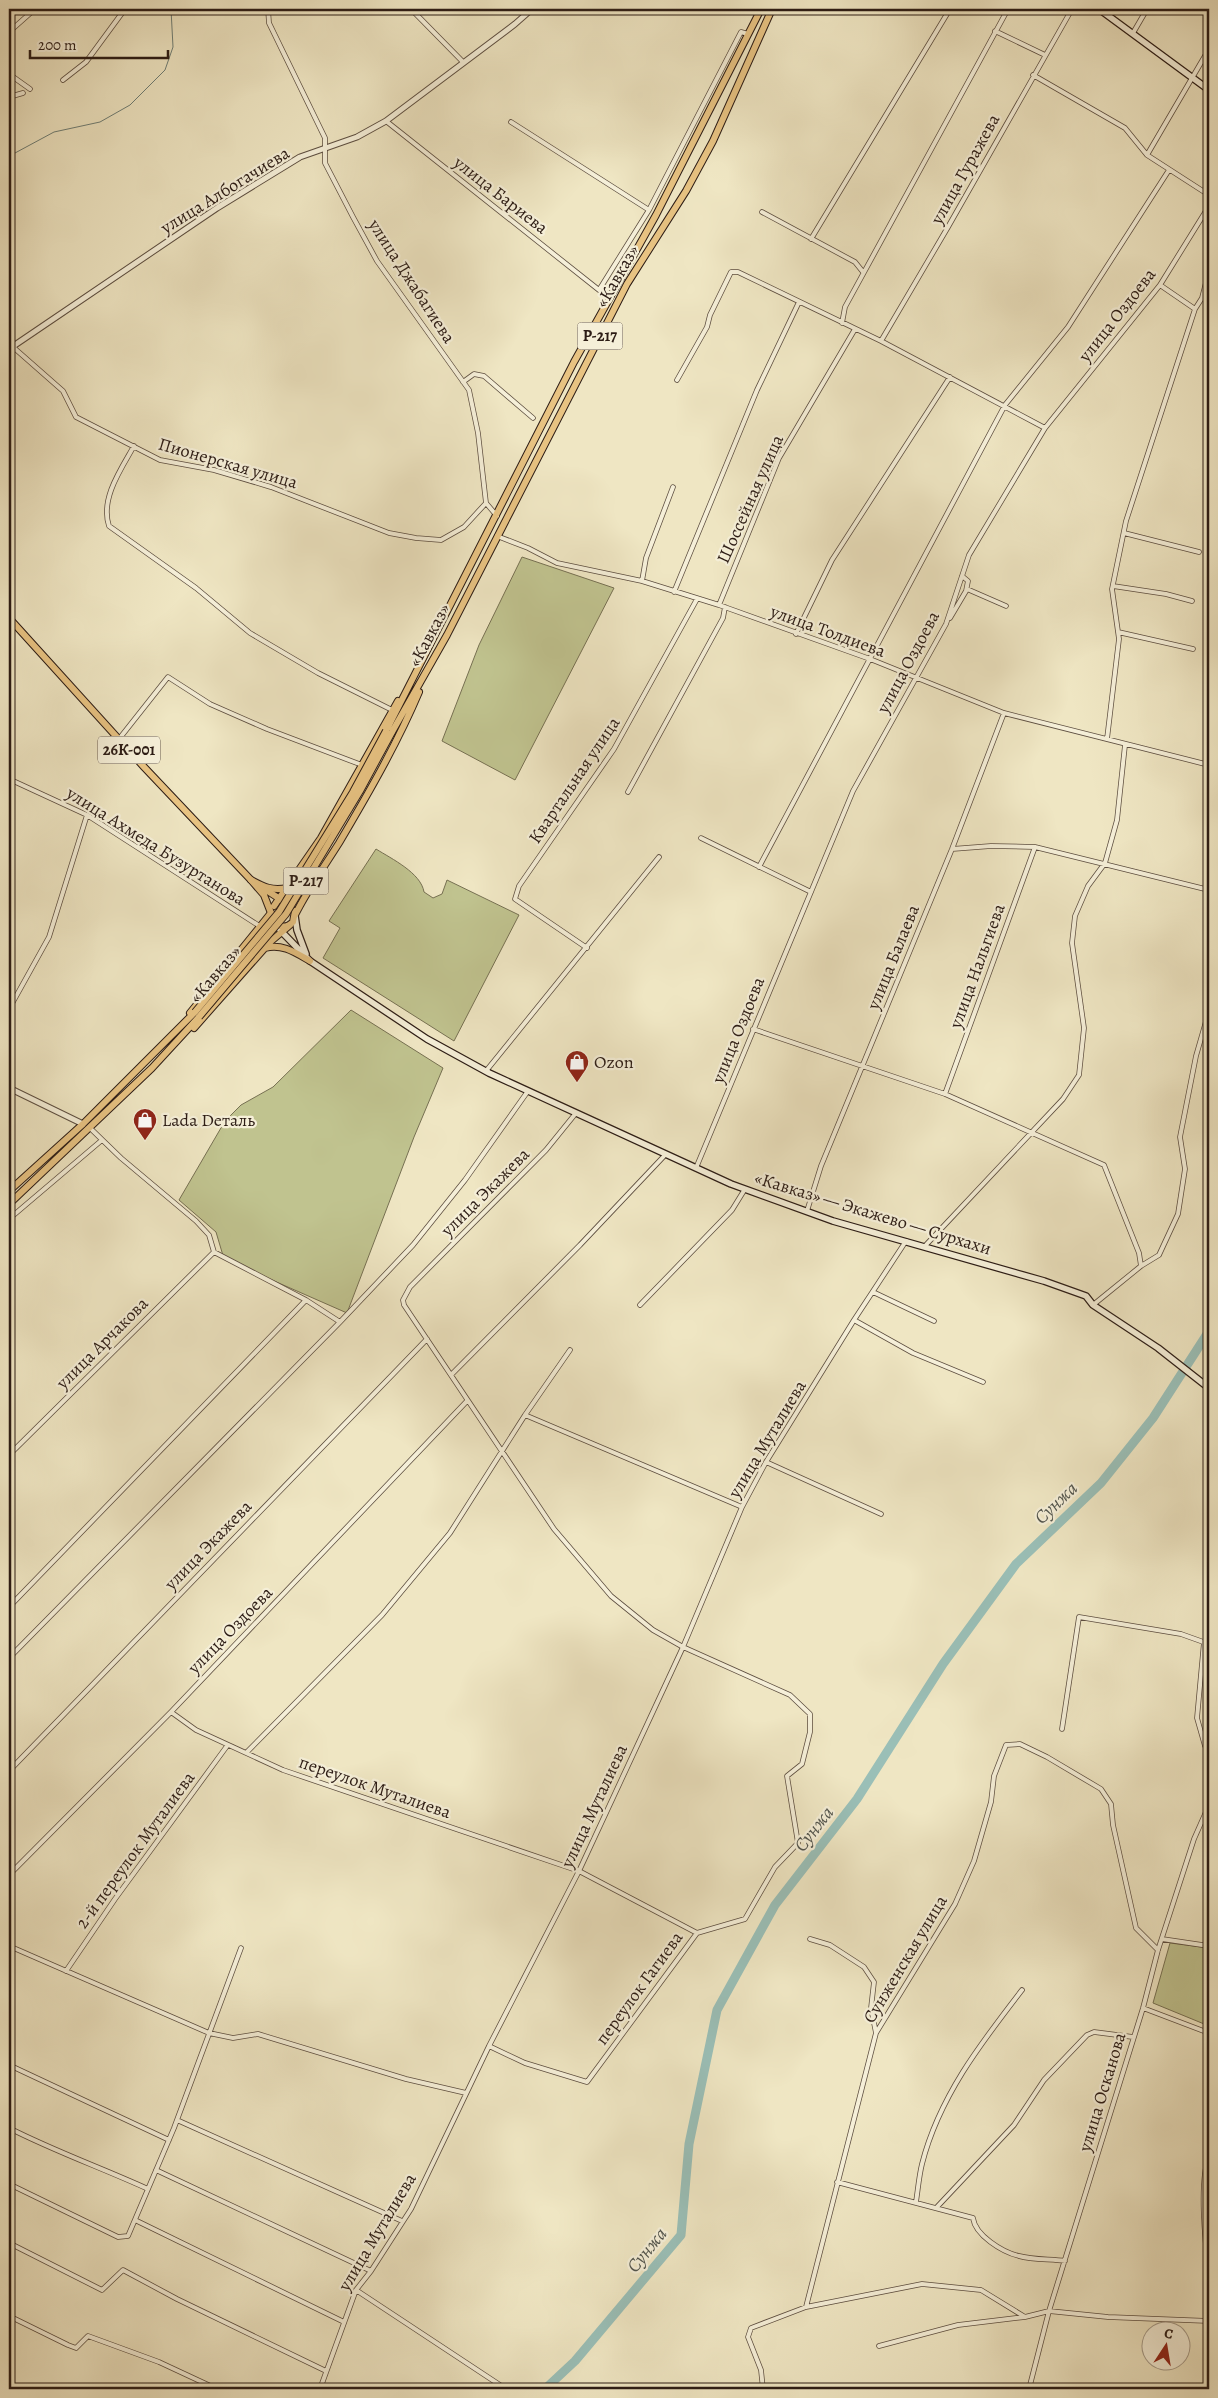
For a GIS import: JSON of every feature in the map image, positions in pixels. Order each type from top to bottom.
[{"type":"main road","name":"«Кавказ»","points":[[389,731],[574,362],[656,214],[761,9]]},
{"type":"main road","name":"«Кавказ»","points":[[9,1204],[172,1048],[279,912],[430,665],[627,284],[686,191],[713,141],[772,9]]},
{"type":"main road","points":[[1099,9],[1209,90]]},
{"type":"main road","name":"26К-001","points":[[9,618],[251,880]]},
{"type":"main road","name":"Р-217","points":[[287,888],[321,838],[392,710],[427,653]]},
{"type":"main road","points":[[172,1048],[204,1019],[264,949],[290,925],[305,894],[338,844],[391,752],[430,665]]},
{"type":"main road","points":[[251,880],[264,895],[275,924],[283,927],[290,925]]},
{"type":"main road","points":[[251,880],[293,907],[298,936],[310,961]]},
{"type":"main road","points":[[251,880],[276,890],[287,888]]},
{"type":"main road","points":[[270,914],[287,888]]},
{"type":"main road","points":[[274,906],[286,903]]},
{"type":"main road","name":"«Кавказ»","points":[[166,1041],[270,914]]},
{"type":"main road","name":"«Кавказ» — Экажево — Сурхахи","points":[[275,924],[310,961],[427,1039],[486,1071],[745,1189],[807,1211],[1044,1281],[1086,1296],[1093,1305],[1158,1348],[1209,1388]]},
{"type":"main road","points":[[264,949],[272,946],[286,948],[310,961]]},
{"type":"main road","name":"«Кавказ»","points":[[9,1191],[83,1124],[166,1041],[197,1015]]},
{"type":"street","points":[[9,32],[35,9]]},
{"type":"street","points":[[63,80],[86,62],[125,9]]},
{"type":"street","name":"улица Джабагиева","points":[[268,9],[270,23],[325,138],[325,163],[377,261],[469,390],[478,433],[486,503]]},
{"type":"street","points":[[412,9],[463,62]]},
{"type":"street","name":"улица Албогачиева","points":[[11,348],[217,208],[300,158],[357,137],[386,120],[532,9]]},
{"type":"street","points":[[811,239],[950,9]]},
{"type":"street","points":[[842,324],[845,307],[863,272],[1008,9]]},
{"type":"street","name":"улица Гуражева","points":[[881,341],[1072,9]]},
{"type":"street","points":[[1133,33],[1147,9]]},
{"type":"street","points":[[996,31],[1045,54]]},
{"type":"street","points":[[511,122],[649,210],[741,32],[749,34]]},
{"type":"street","points":[[1147,155],[1160,128],[1209,49]]},
{"type":"street","points":[[9,74],[30,89]]},
{"type":"street","points":[[1034,76],[1125,128],[1147,155],[1209,196]]},
{"type":"street","points":[[9,97],[23,93]]},
{"type":"street","name":"улица Бариева","points":[[386,120],[599,290],[649,210]]},
{"type":"street","points":[[759,867],[870,660],[907,585],[1005,405],[1068,326],[1169,170]]},
{"type":"street","name":"улица Оздоева","points":[[696,1168],[853,791],[946,624],[969,555],[1045,428],[1160,285],[1209,206]]},
{"type":"street","points":[[762,212],[855,262],[863,272]]},
{"type":"street","points":[[1107,739],[1118,632],[1113,586],[1124,533],[1195,309],[1202,298],[1209,271]]},
{"type":"street","points":[[677,380],[707,327],[710,315],[731,272],[738,272],[842,324],[881,341],[1005,405],[1045,428]]},
{"type":"street","points":[[1160,285],[1195,309]]},
{"type":"street","points":[[674,592],[757,390],[799,302]]},
{"type":"street","name":"Шоссейная улица","points":[[719,605],[779,458],[855,329]]},
{"type":"street","name":"Пионерская улица","points":[[11,348],[63,391],[76,417],[160,460],[214,470],[261,484],[389,533],[416,538],[441,540],[464,527],[486,503]]},
{"type":"street","points":[[463,382],[474,374],[484,376],[533,418]]},
{"type":"street","points":[[796,634],[832,560],[950,377]]},
{"type":"street","points":[[134,446],[118,476],[109,499],[106,514],[109,526],[196,588],[250,633],[318,673],[392,710]]},
{"type":"street","points":[[642,581],[646,558],[673,488]]},
{"type":"street","points":[[486,503],[497,516]]},
{"type":"street","points":[[1124,533],[1199,552]]},
{"type":"street","name":"улица Толдиева","points":[[496,535],[557,564],[642,581],[725,607],[870,660],[1004,713],[1209,765]]},
{"type":"street","points":[[946,624],[967,589],[968,581],[962,576]]},
{"type":"street","points":[[1113,586],[1166,594],[1192,601]]},
{"type":"street","points":[[967,589],[1006,606]]},
{"type":"street","name":"Квартальная улица","points":[[587,948],[515,899],[519,886],[614,749],[697,599]]},
{"type":"street","points":[[628,792],[723,618],[725,607]]},
{"type":"street","points":[[1118,632],[1192,649]]},
{"type":"street","points":[[120,740],[168,677],[218,707],[267,729],[362,765]]},
{"type":"street","name":"улица Балаева","points":[[807,1211],[821,1166],[952,848],[1004,713]]},
{"type":"street","points":[[924,1247],[1063,1099],[1079,1075],[1084,1028],[1072,943],[1075,916],[1088,886],[1105,863],[1117,820],[1125,745]]},
{"type":"street","name":"улица Ахмеда Бузуртанова","points":[[9,779],[87,816],[261,927]]},
{"type":"street","points":[[9,1009],[49,937],[87,816]]},
{"type":"street","points":[[701,838],[810,892]]},
{"type":"street","points":[[952,848],[991,846],[1035,847],[1209,890]]},
{"type":"street","name":"улица Нальгиева","points":[[945,1094],[1035,847]]},
{"type":"street","points":[[486,1071],[659,857]]},
{"type":"street","points":[[1093,1305],[1141,1266],[1159,1255],[1178,1214],[1185,1169],[1180,1136],[1196,1056],[1209,1011]]},
{"type":"street","points":[[753,1028],[945,1094],[1104,1165],[1140,1253],[1141,1266]]},
{"type":"street","points":[[9,1088],[83,1124]]},
{"type":"street","points":[[9,1658],[340,1322],[413,1245],[465,1180],[528,1091]]},
{"type":"street","name":"улица Экажева","points":[[9,1771],[426,1339],[404,1305],[403,1300],[410,1287],[546,1150],[576,1113]]},
{"type":"street","points":[[90,1128],[121,1158],[196,1221],[209,1236],[214,1252],[306,1300],[340,1322]]},
{"type":"street","points":[[9,1219],[102,1140]]},
{"type":"street","points":[[452,1374],[580,1245],[666,1154]]},
{"type":"street","points":[[640,1305],[732,1210],[745,1189]]},
{"type":"street","name":"улица Муталиева","points":[[320,2389],[356,2290],[371,2271],[411,2208],[489,2046],[579,1871],[683,1647],[742,1506],[766,1462],[854,1320],[906,1241]]},
{"type":"street","name":"улица Арчакова","points":[[9,1454],[214,1252]]},
{"type":"street","points":[[873,1292],[934,1321]]},
{"type":"street","points":[[9,1607],[306,1300]]},
{"type":"street","points":[[854,1320],[913,1353],[983,1382]]},
{"type":"street","points":[[426,1339],[452,1374],[467,1400],[554,1528],[611,1596],[654,1630],[683,1647],[790,1695],[810,1714],[810,1732],[802,1764],[787,1776],[798,1842],[775,1867],[745,1920],[697,1933]]},
{"type":"street","points":[[247,1752],[382,1615],[450,1533],[524,1415],[570,1350]]},
{"type":"street","name":"улица Оздоева","points":[[9,1875],[171,1712],[467,1400]]},
{"type":"street","points":[[524,1415],[742,1506]]},
{"type":"street","points":[[766,1462],[881,1514]]},
{"type":"street","points":[[1062,1729],[1079,1617],[1157,1629],[1209,1644]]},
{"type":"street","points":[[1204,1642],[1197,1718],[1205,1746],[1209,1749]]},
{"type":"street","name":"переулок Муталиева","points":[[171,1712],[196,1730],[227,1746],[247,1752],[283,1770],[579,1871]]},
{"type":"street","name":"Сунженская улица","points":[[806,2307],[876,2033],[955,1904],[974,1861],[991,1802],[994,1776],[1006,1745],[1020,1744],[1048,1756],[1101,1789],[1111,1804],[1113,1825],[1136,1928],[1158,1950]]},
{"type":"street","name":"2-й переулок Муталиева","points":[[66,1971],[115,1899],[227,1746]]},
{"type":"street","name":"улица Осканова","points":[[1029,2389],[1049,2311],[1143,2008],[1158,1950],[1194,1839],[1209,1805]]},
{"type":"street","name":"переулок Гагиева","points":[[489,2046],[525,2064],[587,2082],[697,1933],[579,1871]]},
{"type":"street","points":[[810,1939],[830,1945],[864,1967],[874,1982],[871,2008],[876,2033]]},
{"type":"street","points":[[1162,1939],[1209,1946]]},
{"type":"street","points":[[9,1946],[209,2033],[233,2038],[258,2034],[406,2079],[466,2093]]},
{"type":"street","points":[[9,2184],[118,2237],[128,2236],[177,2120],[241,1948]]},
{"type":"street","points":[[916,2202],[922,2164],[932,2135],[956,2082],[990,2030],[1022,1990]]},
{"type":"street","points":[[1143,2008],[1209,2033]]},
{"type":"street","points":[[937,2207],[1014,2125],[1044,2080],[1087,2035],[1094,2032],[1133,2038]]},
{"type":"street","points":[[9,2065],[169,2140]]},
{"type":"street","points":[[177,2120],[402,2221]]},
{"type":"street","points":[[9,2128],[42,2145],[93,2164],[148,2190]]},
{"type":"street","points":[[1209,2156],[1204,2168],[1205,2237],[1209,2271]]},
{"type":"street","points":[[156,2170],[371,2271]]},
{"type":"street","points":[[837,2182],[973,2218],[974,2225],[978,2231],[997,2245],[1018,2256],[1066,2261]]},
{"type":"street","points":[[135,2220],[344,2322]]},
{"type":"street","points":[[9,2243],[102,2290],[123,2270],[177,2299],[326,2371]]},
{"type":"street","points":[[763,2389],[761,2370],[748,2337],[751,2328],[806,2307],[922,2284],[981,2290],[1025,2318]]},
{"type":"street","points":[[356,2290],[506,2389]]},
{"type":"street","points":[[879,2346],[958,2325],[1025,2318],[1049,2311],[1108,2317],[1209,2321]]},
{"type":"street","points":[[9,2316],[76,2348],[88,2336],[159,2362],[217,2389]]},
{"type":"green space","points":[[522,557],[614,588],[515,780],[442,741],[479,645]]},
{"type":"green space","points":[[376,849],[412,873],[422,885],[424,892],[433,898],[442,894],[447,880],[519,915],[454,1041],[323,958],[340,928],[329,921]]},
{"type":"green space","points":[[351,1010],[443,1068],[414,1137],[347,1313],[224,1259],[216,1232],[179,1200],[225,1121],[241,1105],[273,1087]]},
{"type":"green space","points":[[1170,1943],[1209,1948],[1209,2026],[1153,2003]]},
{"type":"waterway","points":[[9,150],[15,153],[54,132],[100,122],[130,105],[165,70],[173,47],[171,9]]},
{"type":"waterway","name":"Сунжа","points":[[545,2389],[575,2361],[681,2235],[689,2144],[717,2010],[775,1905],[857,1799],[943,1664],[1016,1564],[1101,1483],[1153,1418],[1209,1331]]},
{"type":"place","name":"Ozon","points":[[577,1083]]},
{"type":"place","name":"Lada Dеталь","points":[[145,1141]]}]
